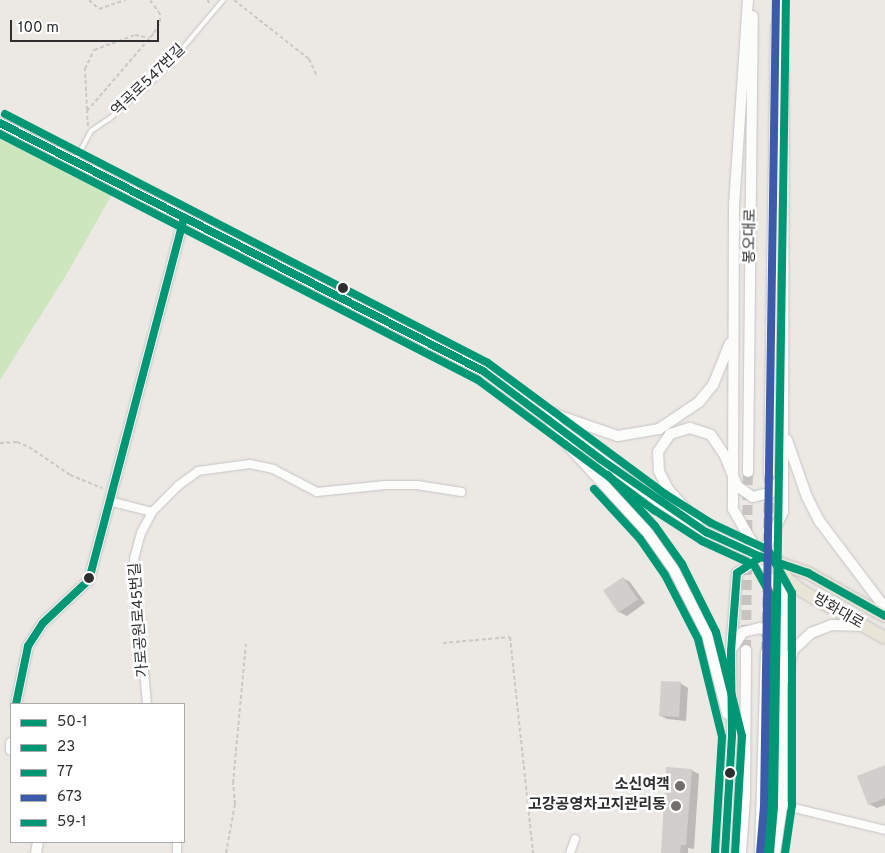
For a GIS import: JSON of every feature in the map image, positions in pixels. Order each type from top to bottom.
[{"type":"main road","name":"방화대로","points":[[761,557],[808,573],[885,616]]},
{"type":"main road","name":"방화대로","points":[[761,557],[802,591],[885,638]]},
{"type":"street","points":[[748,0],[734,204],[733,509],[782,594],[782,805],[775,853]]},
{"type":"street","name":"봉오대로","points":[[748,472],[753,0]]},
{"type":"street","name":"봉오대로","points":[[769,474],[776,0]]},
{"type":"street","points":[[725,853],[732,736],[731,651],[737,573],[761,557],[783,512],[784,93],[781,0]]},
{"type":"street","points":[[0,123],[483,371],[608,465],[706,532],[761,557]]},
{"type":"street","points":[[16,703],[28,646],[43,623],[88,580],[184,217]]},
{"type":"street","points":[[532,406],[618,436],[659,428],[699,402],[713,385],[733,331]]},
{"type":"street","points":[[532,406],[648,533],[679,578],[707,635],[732,736]]},
{"type":"street","points":[[706,532],[662,478],[658,461],[662,443],[680,429],[702,430],[718,443],[737,486],[753,498],[772,492],[783,473]]},
{"type":"street","points":[[784,431],[806,497],[820,522],[885,608]]},
{"type":"street","name":"가로공원로45번길","points":[[147,703],[134,559],[141,533],[152,512],[179,485],[198,471],[250,464],[273,469],[317,492],[386,485],[417,485],[461,492]]},
{"type":"street","points":[[109,501],[152,512]]},
{"type":"street","points":[[783,691],[794,650],[801,640],[826,626],[864,627]]},
{"type":"street","points":[[731,651],[742,632],[760,628],[770,632],[782,652]]},
{"type":"street","points":[[741,853],[745,798],[746,650]]},
{"type":"street","points":[[760,853],[766,652]]},
{"type":"street","points":[[782,805],[885,830]]},
{"type":"street","points":[[570,853],[576,839]]},
{"type":"lane","name":"역곡로547번길","points":[[90,131],[109,119],[161,74],[223,0]]},
{"type":"lane","points":[[76,161],[90,131]]},
{"type":"path","points":[[89,0],[99,9],[125,0]]},
{"type":"path","points":[[87,111],[150,38],[160,22],[160,14],[150,0]]},
{"type":"path","points":[[234,0],[309,59],[316,76]]},
{"type":"path","points":[[90,131],[85,69],[94,50],[135,35],[150,38]]},
{"type":"path","points":[[0,443],[17,442],[30,447],[70,475],[94,486],[112,489]]},
{"type":"path","points":[[443,643],[510,637],[533,853]]},
{"type":"path","points":[[226,853],[235,804],[233,783],[246,644]]},
{"type":"green space","points":[[0,139],[112,194],[68,272],[0,380]]},
{"type":"building","points":[[623,577],[638,599],[618,613],[603,590]]},
{"type":"building","points":[[661,681],[681,682],[679,717],[659,716]]},
{"type":"building","points":[[885,765],[885,798],[868,805],[857,776]]},
{"type":"building","name":"고강공영차고지관리동","points":[[666,767],[692,769],[686,845],[681,845],[680,853],[661,853]]},
{"type":"tunnel","points":[[746,650],[748,472]]},
{"type":"tunnel","points":[[768,543],[769,474]]},
{"type":"tunnel","points":[[766,652],[768,565]]},
{"type":"transit line","name":"673","points":[[760,853],[764,806],[776,0]]},
{"type":"transit line","name":"59-1","points":[[770,853],[774,806],[786,0]]},
{"type":"transit line","name":"77","points":[[5,114],[488,363],[665,494],[711,523],[768,550],[792,593],[792,805],[785,853]]},
{"type":"transit line","name":"50-1","points":[[0,123],[483,371],[600,459],[706,532],[761,557],[808,573],[885,616]]},
{"type":"transit line","name":"23","points":[[0,134],[478,380],[654,510],[702,541],[754,565],[772,597],[772,804],[765,852]]},
{"type":"transit line","name":"50-1","points":[[16,703],[28,646],[43,623],[89,580],[184,217]]},
{"type":"transit line","name":"77","points":[[608,475],[655,526],[682,564],[716,632],[742,736],[735,853]]},
{"type":"transit line","name":"23","points":[[594,489],[640,539],[665,575],[698,639],[722,737],[715,852]]},
{"type":"transit line","name":"50-1","points":[[725,853],[732,736],[731,651],[737,573],[761,557]]},
{"type":"place","name":"소신여객","points":[[680,786]]},
{"type":"place","name":"고강공영차고지관리동","points":[[676,806]]}]
